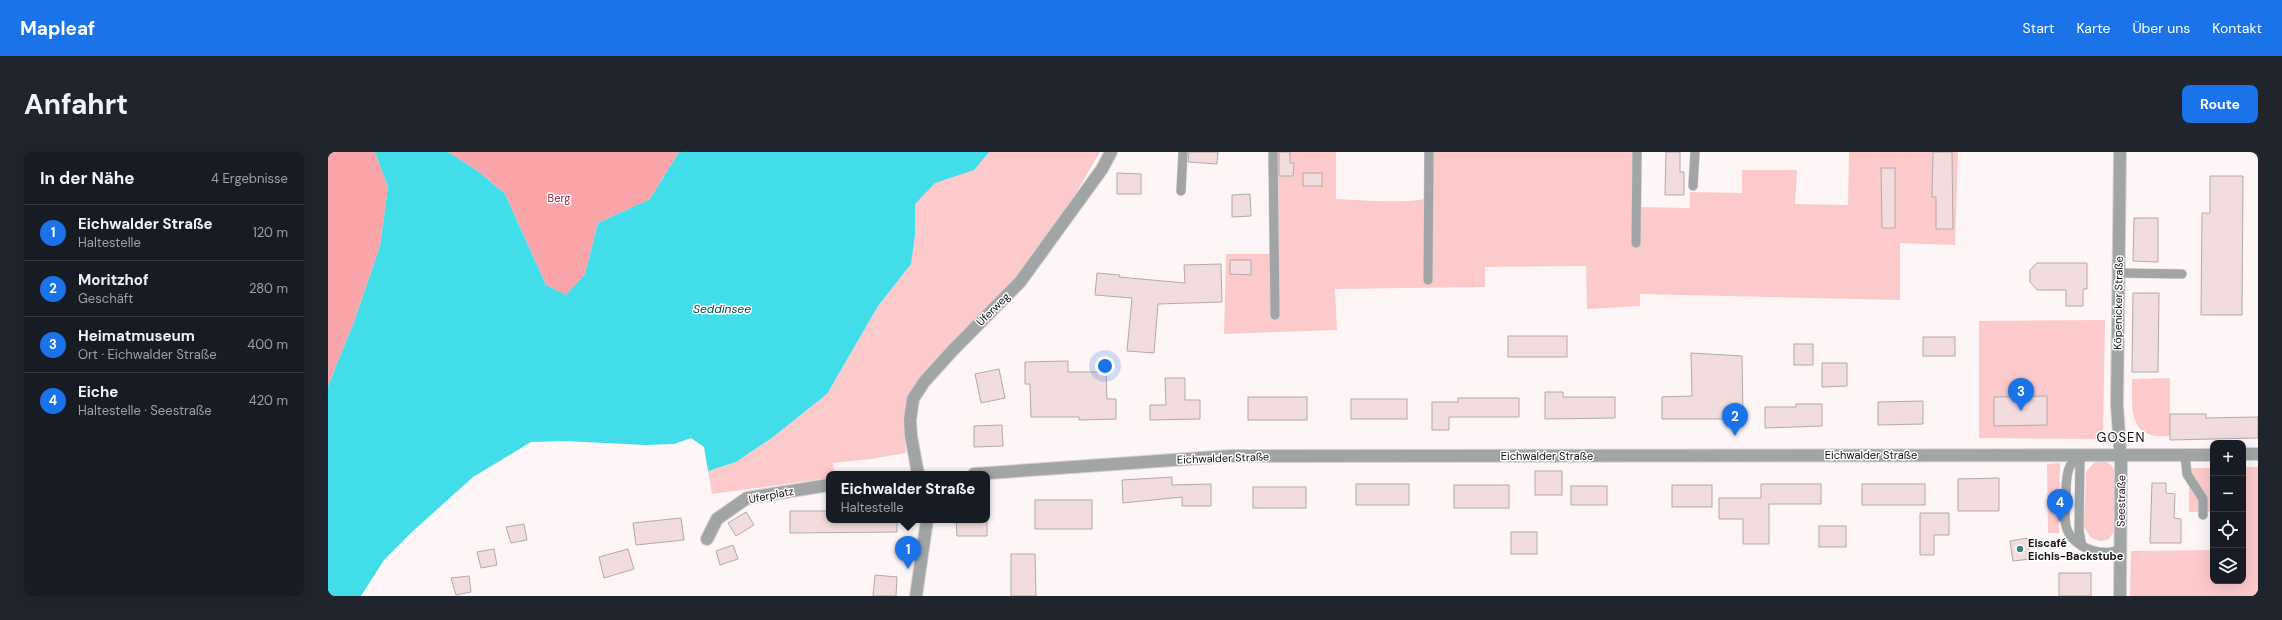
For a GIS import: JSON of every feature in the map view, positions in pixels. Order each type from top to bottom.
[{"type":"street","name":"Uferweg","points":[[917,471],[911,436],[910,420],[913,399],[924,382],[953,350],[1020,282],[1102,169],[1111,152]]},
{"type":"street","name":"Köpenicker Straße","points":[[2120,152],[2117,405],[2121,454]]},
{"type":"street","name":"Seestraße","points":[[2120,596],[2121,454]]},
{"type":"street","points":[[2246,454],[2258,454]]},
{"type":"street","name":"Eichwalder Straße","points":[[990,473],[1230,456],[2210,455]]},
{"type":"street","name":"Uferplatz","points":[[707,539],[717,518],[747,498],[826,485]]},
{"type":"street","points":[[916,596],[927,523]]},
{"type":"lane","points":[[1181,191],[1183,152]]},
{"type":"lane","points":[[1273,152],[1275,315]]},
{"type":"lane","points":[[1428,280],[1429,152]]},
{"type":"lane","points":[[1636,243],[1637,152]]},
{"type":"lane","points":[[1694,186],[1695,152]]},
{"type":"lane","points":[[2119,272],[2182,274]]},
{"type":"lane","points":[[2080,454],[2070,466],[2066,483],[2064,522],[2070,536],[2082,546],[2101,552],[2115,552],[2121,549]]},
{"type":"lane","points":[[2080,454],[2078,523],[2082,546]]},
{"type":"lane","points":[[2185,455],[2187,474],[2202,499],[2203,515]]},
{"type":"shaded area","points":[[974,152],[1100,152],[1045,246],[909,394],[903,423],[906,453],[833,463],[834,471],[826,471],[826,478],[712,494],[708,471],[736,462],[773,437],[827,394],[878,306],[911,264],[912,199]]},
{"type":"shaded area","points":[[1276,152],[1336,152],[1336,199],[1401,201],[1425,199],[1433,196],[1433,152],[1638,152],[1638,207],[1690,208],[1690,192],[1742,193],[1742,170],[1797,170],[1795,204],[1848,205],[1849,152],[1958,152],[1955,245],[1900,243],[1900,300],[1640,294],[1640,306],[1587,309],[1586,266],[1485,267],[1485,287],[1335,289],[1337,330],[1224,334],[1226,254],[1276,254]]},
{"type":"shaded area","points":[[2105,320],[2103,439],[1979,438],[1979,321]]},
{"type":"shaded area","points":[[2170,378],[2170,436],[2156,436],[2146,433],[2135,421],[2132,402],[2132,379]]},
{"type":"shaded area","points":[[2101,461],[2107,462],[2111,465],[2116,475],[2113,533],[2108,540],[2100,541],[2091,538],[2084,527],[2086,472],[2094,463]]},
{"type":"shaded area","points":[[2060,463],[2059,533],[2048,533],[2047,464]]},
{"type":"shaded area","points":[[2246,467],[2258,467],[2258,596],[2130,596],[2131,551],[2210,550],[2210,584],[2246,584]]},
{"type":"shaded area","points":[[2189,468],[2210,468],[2210,512],[2189,512]]},
{"type":"green space","points":[[328,152],[375,152],[388,187],[380,246],[354,322],[328,386]]},
{"type":"green space","name":"Berg","points":[[448,152],[679,152],[650,199],[598,223],[585,274],[566,296],[546,285],[505,194],[478,171]]},
{"type":"water","name":"Seddinsee","points":[[375,152],[448,152],[478,171],[505,194],[546,285],[566,295],[585,274],[598,223],[650,199],[679,152],[989,152],[974,170],[935,183],[915,204],[915,234],[911,264],[878,306],[827,394],[773,437],[736,462],[708,471],[704,447],[691,438],[674,444],[646,445],[563,441],[531,442],[473,477],[412,532],[384,560],[361,596],[328,596],[328,386],[354,322],[380,246],[388,187]]},
{"type":"building","points":[[1189,152],[1218,152],[1217,164],[1188,162]]},
{"type":"building","points":[[1279,152],[1290,152],[1290,163],[1294,163],[1293,176],[1279,176]]},
{"type":"building","points":[[1666,152],[1680,152],[1680,172],[1684,172],[1684,195],[1665,195]]},
{"type":"building","points":[[1933,152],[1952,152],[1953,229],[1936,229],[1936,197],[1932,197]]},
{"type":"building","points":[[1881,168],[1895,168],[1895,228],[1882,228]]},
{"type":"building","points":[[1117,173],[1141,174],[1141,194],[1117,194]]},
{"type":"building","points":[[1303,173],[1322,173],[1322,186],[1303,186]]},
{"type":"building","points":[[2210,176],[2243,176],[2242,315],[2201,315],[2202,213],[2210,213]]},
{"type":"building","points":[[1250,194],[1251,216],[1232,217],[1232,195]]},
{"type":"building","points":[[2134,218],[2158,218],[2158,262],[2133,261]]},
{"type":"building","points":[[1230,260],[1251,260],[1251,275],[1230,274]]},
{"type":"building","points":[[2037,263],[2087,263],[2087,289],[2083,289],[2083,306],[2066,306],[2066,290],[2037,290],[2030,282],[2030,270]]},
{"type":"building","points":[[1221,264],[1222,302],[1158,304],[1154,353],[1127,351],[1132,298],[1095,295],[1097,273],[1120,275],[1119,277],[1185,283],[1184,265]]},
{"type":"building","points":[[2133,293],[2159,293],[2158,372],[2132,372]]},
{"type":"building","points":[[1508,336],[1567,336],[1567,357],[1508,357]]},
{"type":"building","points":[[1923,337],[1955,337],[1955,356],[1923,356]]},
{"type":"building","points":[[1794,344],[1813,344],[1813,365],[1794,365]]},
{"type":"building","points":[[1691,353],[1742,356],[1743,419],[1662,419],[1662,397],[1692,396]]},
{"type":"building","points":[[1068,361],[1068,372],[1106,372],[1107,399],[1116,399],[1116,419],[1079,420],[1079,417],[1031,417],[1030,384],[1025,384],[1025,362]]},
{"type":"building","points":[[1822,363],[1847,363],[1847,386],[1822,387]]},
{"type":"building","points":[[999,369],[1005,398],[981,403],[975,374]]},
{"type":"building","points":[[1165,378],[1185,378],[1185,400],[1200,400],[1200,419],[1150,420],[1150,405],[1166,405]]},
{"type":"building","points":[[1545,392],[1563,392],[1563,397],[1615,397],[1615,418],[1545,419]]},
{"type":"building","points":[[2047,396],[2047,425],[1994,426],[1994,397]]},
{"type":"building","points":[[1248,397],[1307,397],[1307,420],[1248,420]]},
{"type":"building","points":[[1458,398],[1519,398],[1519,417],[1449,417],[1449,430],[1432,430],[1432,402],[1458,402]]},
{"type":"building","points":[[1351,399],[1407,399],[1407,419],[1351,419]]},
{"type":"building","points":[[1923,401],[1923,424],[1878,425],[1878,402]]},
{"type":"building","points":[[1796,404],[1822,404],[1822,426],[1765,428],[1765,407],[1796,407]]},
{"type":"building","points":[[2170,414],[2206,414],[2206,418],[2258,417],[2258,438],[2170,440]]},
{"type":"building","points":[[1002,425],[1003,446],[974,447],[974,426]]},
{"type":"building","points":[[1535,471],[1562,471],[1562,495],[1535,495]]},
{"type":"building","points":[[1172,477],[1172,485],[1211,484],[1211,506],[1182,506],[1182,497],[1123,503],[1122,480]]},
{"type":"building","points":[[1999,478],[1999,511],[1958,511],[1958,479]]},
{"type":"building","points":[[2152,483],[2166,483],[2166,493],[2175,494],[2174,518],[2181,519],[2181,543],[2150,543]]},
{"type":"building","points":[[1356,484],[1409,484],[1409,505],[1356,505]]},
{"type":"building","points":[[1761,484],[1821,484],[1821,504],[1769,504],[1769,544],[1743,544],[1743,519],[1719,519],[1719,498],[1761,498]]},
{"type":"building","points":[[1862,484],[1925,484],[1925,505],[1862,505]]},
{"type":"building","points":[[1454,485],[1509,485],[1509,508],[1454,508]]},
{"type":"building","points":[[1672,485],[1712,485],[1712,507],[1672,507]]},
{"type":"building","points":[[1571,486],[1607,486],[1607,505],[1571,505]]},
{"type":"building","points":[[1253,487],[1306,487],[1306,508],[1253,508]]},
{"type":"building","points":[[1035,500],[1092,500],[1092,529],[1035,529]]},
{"type":"building","points":[[790,511],[826,511],[826,523],[897,523],[897,532],[790,533]]},
{"type":"building","points":[[746,512],[754,525],[736,536],[728,523]]},
{"type":"building","points":[[1920,513],[1949,513],[1949,535],[1934,535],[1934,555],[1920,555]]},
{"type":"building","points":[[681,518],[684,540],[636,545],[633,523]]},
{"type":"building","points":[[956,523],[987,523],[987,536],[957,536]]},
{"type":"building","points":[[524,524],[527,540],[511,543],[506,527]]},
{"type":"building","points":[[1819,526],[1846,526],[1846,547],[1819,547]]},
{"type":"building","points":[[1511,532],[1537,532],[1537,554],[1511,554]]},
{"type":"building","points":[[2027,538],[2030,559],[2013,561],[2010,541]]},
{"type":"building","points":[[733,545],[738,559],[720,565],[716,551]]},
{"type":"building","points":[[494,549],[497,565],[481,568],[477,552]]},
{"type":"building","points":[[628,549],[634,569],[604,578],[599,557]]},
{"type":"building","points":[[1011,554],[1035,554],[1036,596],[1011,596]]},
{"type":"building","points":[[2059,573],[2091,573],[2091,596],[2059,596]]},
{"type":"building","points":[[875,575],[897,577],[896,596],[873,596]]},
{"type":"building","points":[[469,576],[471,592],[456,595],[451,578]]},
{"type":"place","name":"Heimatmuseum","points":[[2021,411]]},
{"type":"place","name":"Moritzhof","points":[[1735,436]]},
{"type":"place","name":"Eiche","points":[[2060,522]]},
{"type":"place","name":"Eiscafé Eichis-Backstube","points":[[2020,549]]},
{"type":"place","name":"Eichwalder Straße","points":[[908,569]]},
{"type":"district","name":"GOSEN","points":[[2121,437]]}]
